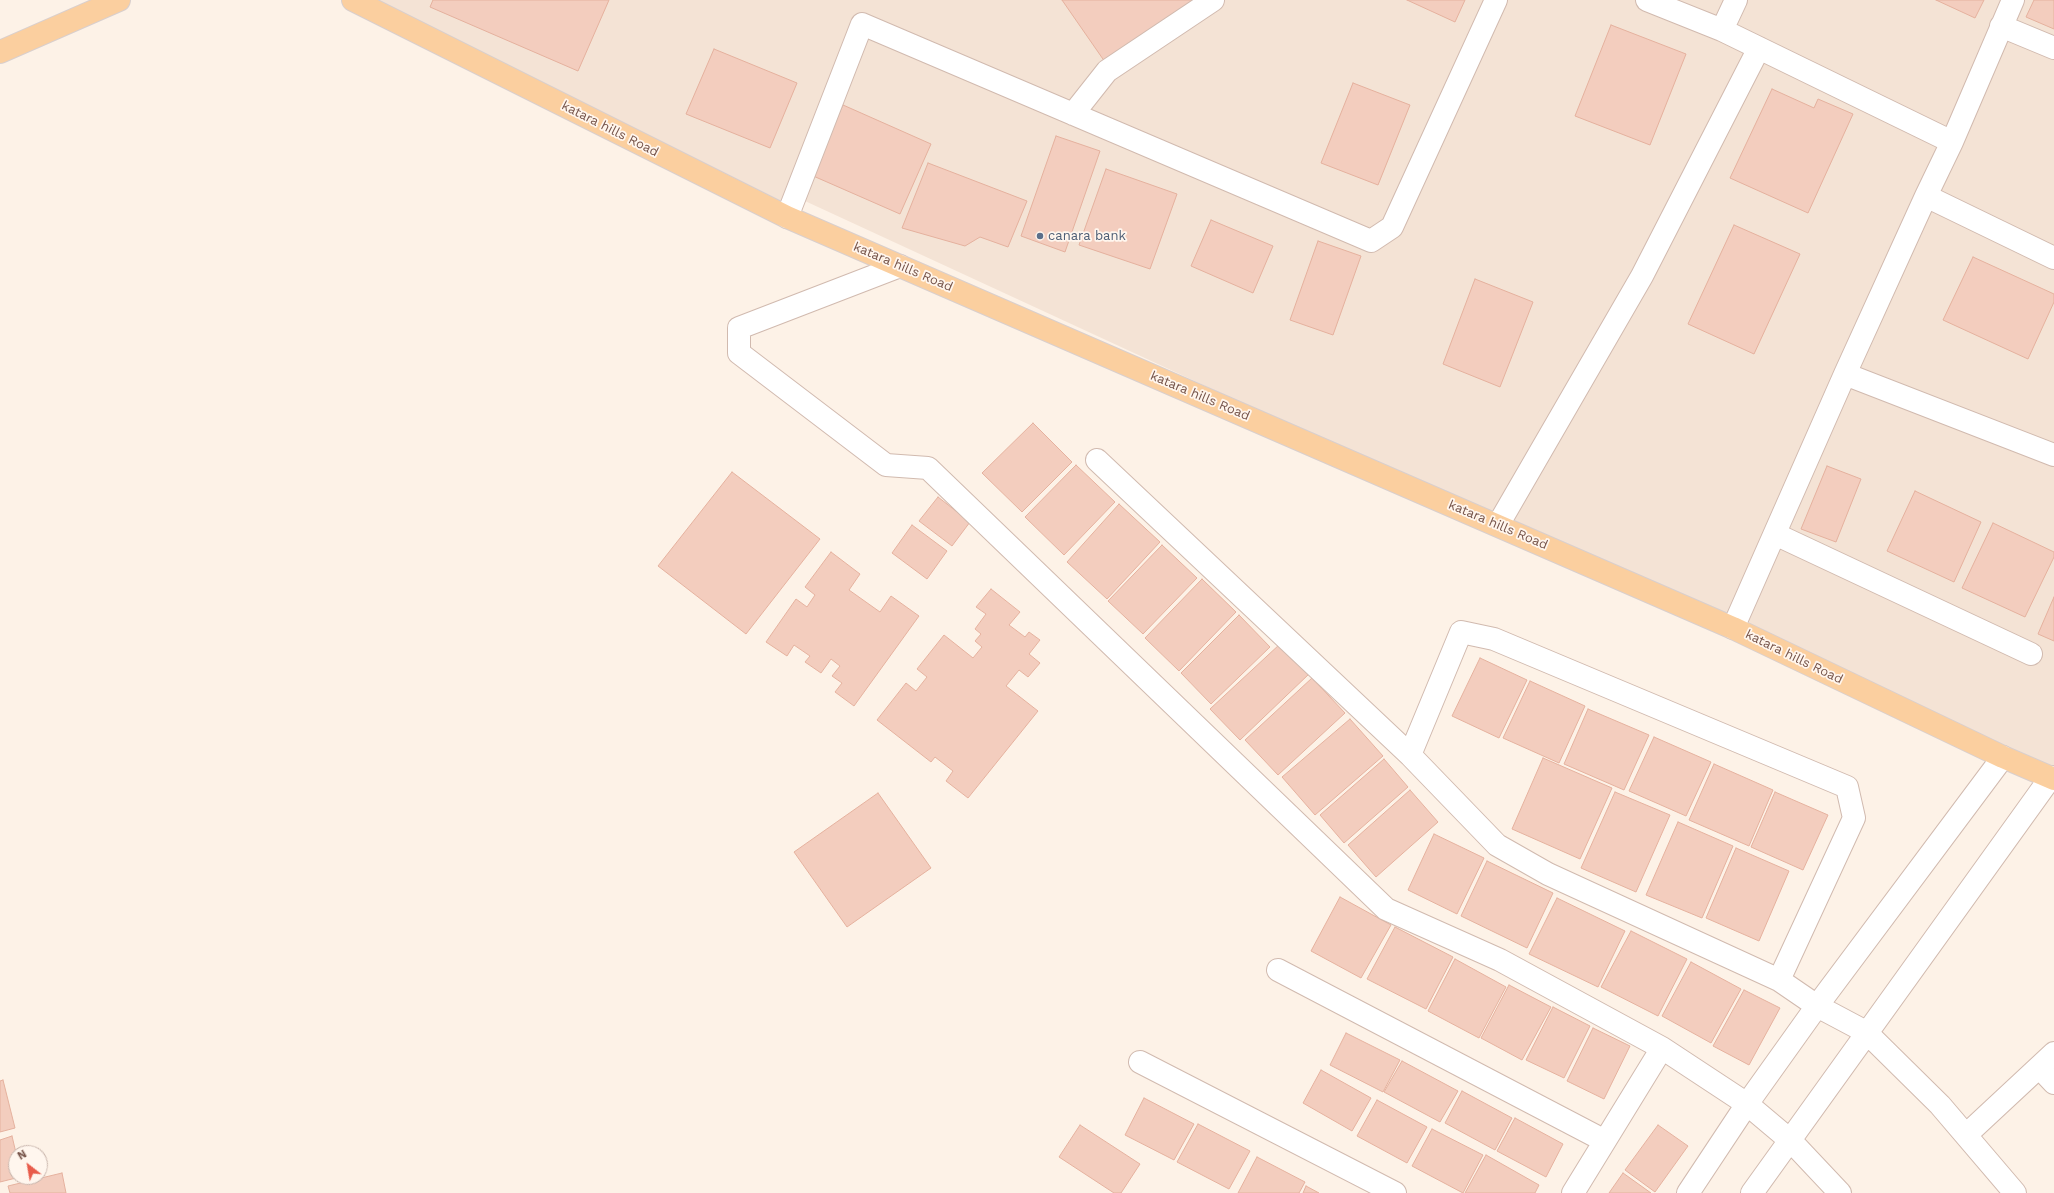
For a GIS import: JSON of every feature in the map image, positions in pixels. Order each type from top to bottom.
[{"type":"main road","points":[[0,52],[119,0]]},
{"type":"main road","name":"katara hills Road","points":[[353,0],[787,217],[1733,628],[2052,778]]},
{"type":"street","points":[[1073,114],[1108,71],[1213,0]]},
{"type":"street","points":[[787,217],[862,24],[1371,241],[1392,227],[1496,0]]},
{"type":"street","points":[[1647,0],[1722,30],[1952,142]]},
{"type":"street","points":[[1722,30],[1736,0]]},
{"type":"street","points":[[1733,628],[1845,374],[1952,142],[2013,0]]},
{"type":"street","points":[[2001,26],[2054,48]]},
{"type":"street","points":[[1498,525],[1642,276],[1759,48]]},
{"type":"street","points":[[1926,196],[2054,258]]},
{"type":"street","points":[[900,266],[739,328],[739,353],[886,465],[928,468],[1386,909],[1500,960],[1662,1048],[1747,1104],[1791,1141],[1840,1193]]},
{"type":"street","points":[[1845,374],[2054,455]]},
{"type":"street","points":[[1097,460],[1410,755],[1497,845],[1548,874],[1779,980],[1816,1006],[1866,1032],[1940,1105],[2015,1193]]},
{"type":"street","points":[[1775,534],[2031,654]]},
{"type":"street","points":[[1410,755],[1461,632],[1494,639],[1847,787],[1854,818],[1779,980]]},
{"type":"street","points":[[1688,1193],[1747,1104],[1816,1006],[2003,756]]},
{"type":"street","points":[[1752,1193],[1791,1141],[1866,1032],[2052,778]]},
{"type":"street","points":[[1278,970],[1605,1141]]},
{"type":"street","points":[[1573,1193],[1662,1048]]},
{"type":"street","points":[[1966,1135],[2046,1060],[2054,1083]]},
{"type":"street","points":[[1140,1062],[1395,1193]]},
{"type":"shaded area","points":[[359,0],[2054,0],[2054,778],[805,201],[763,206]]},
{"type":"building","points":[[433,0],[609,0],[578,71],[430,7]]},
{"type":"building","points":[[1062,0],[1197,0],[1105,62]]},
{"type":"building","points":[[1407,0],[1465,0],[1455,22]]},
{"type":"building","points":[[1936,0],[1984,0],[1975,18]]},
{"type":"building","points":[[2034,0],[2054,0],[2054,29],[2026,17]]},
{"type":"building","points":[[1611,25],[1686,54],[1650,145],[1575,116]]},
{"type":"building","points":[[714,49],[797,83],[770,148],[686,114]]},
{"type":"building","points":[[1353,83],[1410,105],[1378,185],[1321,163]]},
{"type":"building","points":[[1772,89],[1814,108],[1818,99],[1853,114],[1808,213],[1730,178]]},
{"type":"building","points":[[843,105],[931,144],[900,214],[811,175]]},
{"type":"building","points":[[1056,136],[1100,151],[1065,252],[1021,236]]},
{"type":"building","points":[[928,163],[1027,201],[1008,247],[980,237],[965,246],[902,228]]},
{"type":"building","points":[[1106,169],[1177,194],[1150,269],[1079,245]]},
{"type":"building","points":[[1211,220],[1273,246],[1253,293],[1191,266]]},
{"type":"building","points":[[1734,225],[1800,254],[1754,354],[1688,324]]},
{"type":"building","points":[[1318,241],[1361,256],[1333,335],[1290,320]]},
{"type":"building","points":[[1973,257],[2054,294],[2054,302],[2028,359],[1943,320]]},
{"type":"building","points":[[1475,279],[1533,302],[1500,387],[1443,364]]},
{"type":"building","points":[[1033,423],[1072,462],[1022,512],[982,473]]},
{"type":"building","points":[[1076,465],[1115,502],[1064,555],[1025,517]]},
{"type":"building","points":[[1827,466],[1861,479],[1836,542],[1801,529]]},
{"type":"building","points":[[732,472],[820,539],[746,634],[658,566]]},
{"type":"building","points":[[1915,491],[1981,522],[1954,582],[1887,551]]},
{"type":"building","points":[[938,497],[970,522],[952,546],[919,521]]},
{"type":"building","points":[[1119,504],[1160,542],[1107,599],[1067,562]]},
{"type":"building","points":[[1993,523],[2054,552],[2054,557],[2025,617],[1962,588]]},
{"type":"building","points":[[912,525],[947,551],[927,579],[892,553]]},
{"type":"building","points":[[1162,545],[1197,578],[1143,634],[1108,601]]},
{"type":"building","points":[[831,552],[860,574],[849,590],[880,612],[891,596],[919,616],[854,706],[835,692],[842,683],[832,676],[840,666],[831,659],[821,673],[805,662],[810,656],[794,645],[787,656],[766,642],[796,599],[807,607],[815,595],[805,587]]},
{"type":"building","points":[[1202,579],[1236,612],[1179,671],[1145,638]]},
{"type":"building","points":[[991,589],[1020,612],[1009,625],[1025,637],[1029,632],[1040,640],[1029,654],[1040,663],[1028,677],[1019,670],[1006,686],[1038,711],[968,798],[946,781],[953,771],[935,757],[931,762],[877,720],[906,683],[916,691],[927,677],[917,669],[944,635],[973,658],[982,647],[975,641],[981,634],[975,629],[986,614],[976,607]]},
{"type":"building","points":[[2054,597],[2054,641],[2038,634]]},
{"type":"building","points":[[1239,615],[1270,647],[1211,704],[1181,673]]},
{"type":"building","points":[[1280,644],[1309,674],[1240,740],[1210,709]]},
{"type":"building","points":[[1480,658],[1527,680],[1499,738],[1452,716]]},
{"type":"building","points":[[1312,678],[1345,713],[1278,775],[1245,740]]},
{"type":"building","points":[[1530,681],[1585,706],[1559,763],[1503,738]]},
{"type":"building","points":[[1588,709],[1649,735],[1624,790],[1564,764]]},
{"type":"building","points":[[1350,719],[1383,756],[1315,815],[1282,777]]},
{"type":"building","points":[[1654,737],[1711,762],[1686,816],[1629,791]]},
{"type":"building","points":[[1543,758],[1612,788],[1580,859],[1512,829]]},
{"type":"building","points":[[1384,759],[1408,787],[1344,843],[1320,815]]},
{"type":"building","points":[[1714,764],[1773,790],[1749,846],[1689,820]]},
{"type":"building","points":[[1410,790],[1438,822],[1376,877],[1348,845]]},
{"type":"building","points":[[1615,792],[1670,815],[1636,892],[1581,868]]},
{"type":"building","points":[[1775,792],[1828,815],[1803,870],[1751,847]]},
{"type":"building","points":[[878,793],[931,868],[847,927],[794,852]]},
{"type":"building","points":[[1678,822],[1733,846],[1702,918],[1646,895]]},
{"type":"building","points":[[1434,834],[1484,858],[1457,914],[1408,890]]},
{"type":"building","points":[[1736,848],[1789,871],[1759,941],[1706,918]]},
{"type":"building","points":[[1487,861],[1553,893],[1527,948],[1461,916]]},
{"type":"building","points":[[1340,897],[1391,925],[1361,978],[1311,951]]},
{"type":"building","points":[[1557,898],[1625,931],[1598,987],[1529,954]]},
{"type":"building","points":[[1395,927],[1453,957],[1426,1009],[1367,979]]},
{"type":"building","points":[[1631,931],[1687,959],[1658,1016],[1601,987]]},
{"type":"building","points":[[1455,959],[1506,987],[1479,1038],[1428,1011]]},
{"type":"building","points":[[1691,962],[1741,989],[1711,1043],[1662,1016]]},
{"type":"building","points":[[1509,985],[1551,1007],[1522,1060],[1481,1038]]},
{"type":"building","points":[[1744,990],[1780,1008],[1749,1065],[1713,1046]]},
{"type":"building","points":[[1553,1007],[1590,1026],[1564,1078],[1526,1060]]},
{"type":"building","points":[[1593,1028],[1630,1046],[1604,1099],[1567,1081]]},
{"type":"building","points":[[1346,1033],[1400,1060],[1383,1092],[1330,1065]]},
{"type":"building","points":[[1402,1061],[1458,1091],[1440,1122],[1384,1092]]},
{"type":"building","points":[[1321,1070],[1371,1098],[1352,1131],[1303,1103]]},
{"type":"building","points":[[3,1080],[15,1128],[0,1132],[0,1081]]},
{"type":"building","points":[[1462,1091],[1512,1118],[1495,1150],[1445,1123]]},
{"type":"building","points":[[1144,1098],[1194,1124],[1174,1160],[1125,1135]]},
{"type":"building","points":[[1377,1100],[1427,1127],[1407,1163],[1357,1136]]},
{"type":"building","points":[[1515,1118],[1563,1144],[1546,1177],[1497,1151]]},
{"type":"building","points":[[1198,1124],[1250,1151],[1229,1189],[1177,1162]]},
{"type":"building","points":[[1080,1125],[1140,1164],[1121,1193],[1114,1193],[1059,1157]]},
{"type":"building","points":[[1658,1125],[1688,1146],[1655,1192],[1625,1170]]},
{"type":"building","points":[[1432,1129],[1483,1155],[1463,1193],[1412,1166]]},
{"type":"building","points":[[12,1136],[14,1145],[8,1145],[8,1180],[0,1182],[0,1140]]},
{"type":"building","points":[[1486,1155],[1539,1185],[1535,1193],[1465,1193]]},
{"type":"building","points":[[1257,1157],[1305,1182],[1299,1193],[1238,1193]]},
{"type":"building","points":[[62,1173],[66,1193],[10,1193],[8,1186],[12,1185],[48,1185],[48,1176]]},
{"type":"building","points":[[1623,1173],[1651,1193],[1609,1193]]},
{"type":"building","points":[[1306,1186],[1319,1193],[1303,1193]]},
{"type":"place","name":"canara bank","points":[[1040,236]]}]
